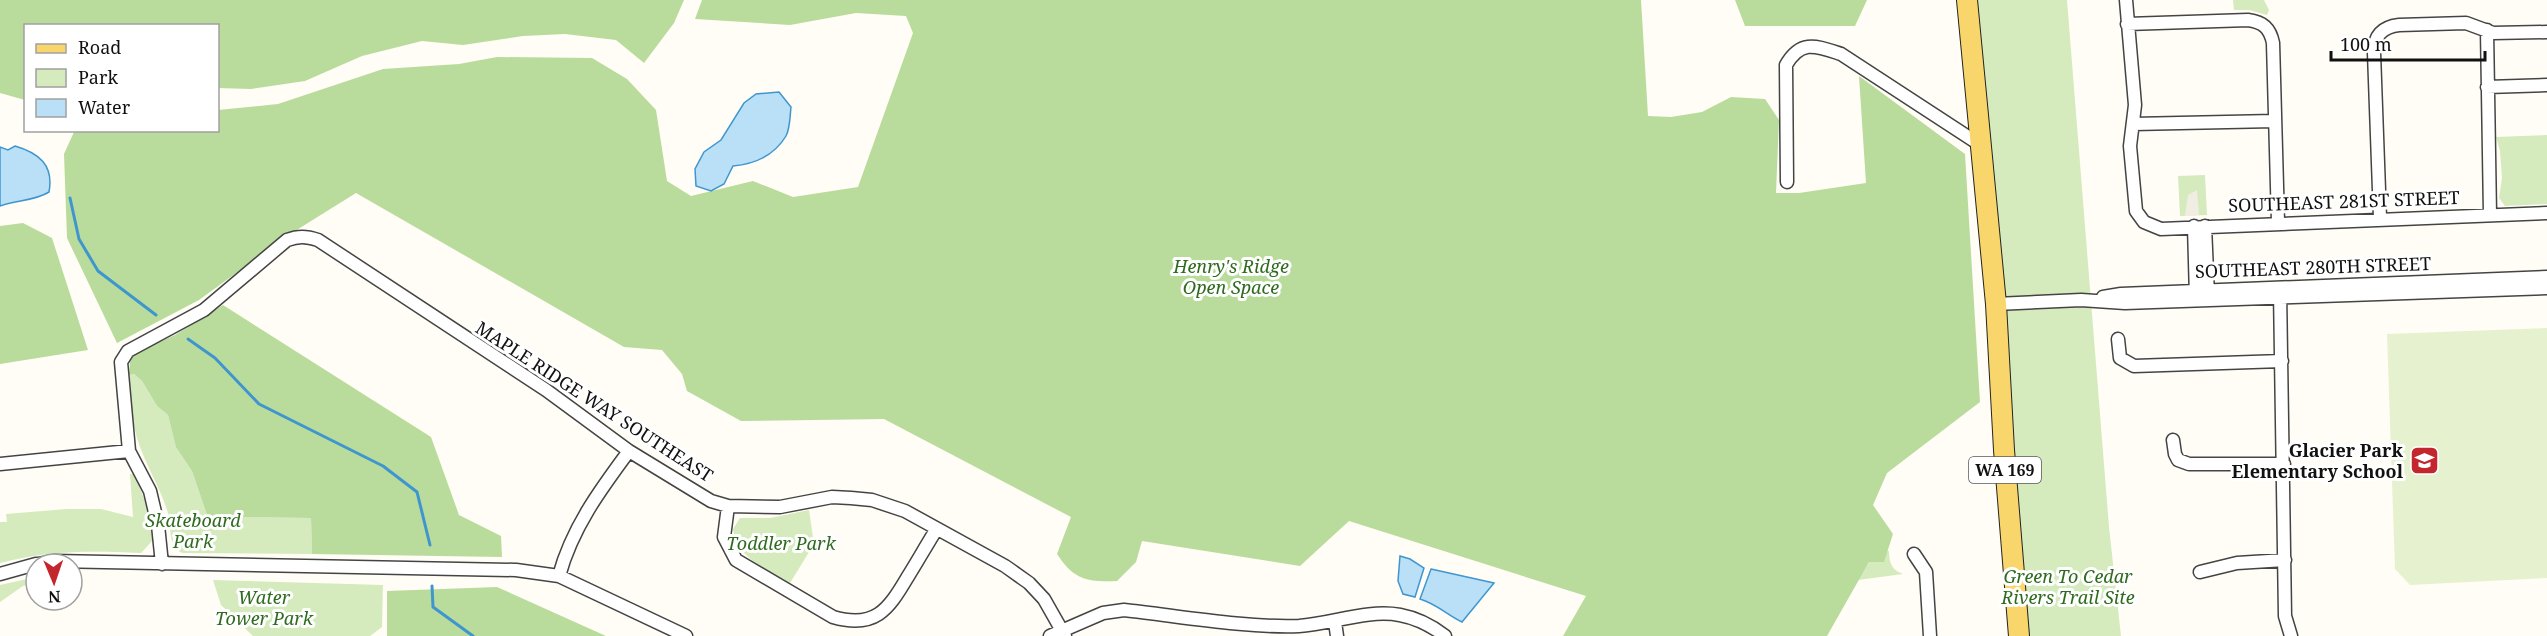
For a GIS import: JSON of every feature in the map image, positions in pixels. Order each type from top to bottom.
[{"type":"main road","name":"WA 169","points":[[1967,0],[1996,304],[2004,450],[2019,636]]},
{"type":"street","points":[[2126,0],[2134,105],[2133,124],[2274,121]]},
{"type":"street","points":[[2127,24],[2248,20],[2265,26],[2270,31],[2278,222]]},
{"type":"street","points":[[2380,218],[2374,48],[2376,37],[2384,30],[2399,25],[2466,23],[2500,34],[2547,32]]},
{"type":"street","points":[[2487,30],[2490,214]]},
{"type":"street","points":[[1787,182],[1785,80],[1793,53],[1802,48],[1817,47],[1840,54],[1982,146]]},
{"type":"street","points":[[2487,87],[2547,85]]},
{"type":"street","name":"SOUTHEAST 281ST STREET","points":[[2133,124],[2131,154],[2136,210],[2144,222],[2161,229],[2278,222],[2547,213]]},
{"type":"street","points":[[2200,226],[2202,296]]},
{"type":"street","name":"MAPLE RIDGE WAY SOUTHEAST","points":[[129,451],[121,362],[128,351],[204,310],[287,240],[296,237],[318,240],[546,390],[629,451],[698,494],[728,506],[780,507],[832,497],[872,500],[905,511],[1005,566],[1029,584],[1044,599],[1064,633]]},
{"type":"street","name":"SOUTHEAST 280TH STREET","points":[[2280,293],[2547,277]]},
{"type":"street","name":"SOUTHEAST 280TH STREET","points":[[1996,304],[2081,300],[2121,294],[2202,296],[2547,288]]},
{"type":"street","points":[[2280,293],[2285,616],[2291,636]]},
{"type":"street","points":[[2118,339],[2120,358],[2134,366],[2282,361]]},
{"type":"street","points":[[2174,440],[2178,460],[2189,464],[2284,464]]},
{"type":"street","points":[[0,464],[129,451],[150,491],[158,525],[162,564]]},
{"type":"street","points":[[559,576],[573,535],[600,490],[629,451]]},
{"type":"street","points":[[728,506],[724,537],[736,560],[833,617],[846,621],[872,618],[888,608],[936,530]]},
{"type":"street","points":[[1914,554],[1926,573],[1930,636]]},
{"type":"street","points":[[2200,572],[2237,563],[2285,561]]},
{"type":"street","points":[[84,562],[480,568],[559,576],[686,636]]},
{"type":"street","points":[[0,574],[24,568]]},
{"type":"street","points":[[1050,636],[1064,633],[1104,613],[1124,610],[1265,625],[1299,626],[1381,613],[1401,615],[1440,632]]},
{"type":"street","points":[[1335,622],[1337,636]]},
{"type":"green space","points":[[0,0],[684,0],[674,23],[644,63],[616,40],[565,34],[523,36],[463,45],[422,41],[362,56],[305,81],[251,89],[219,88],[219,24],[24,24],[24,100],[0,93]]},
{"type":"green space","name":"Henry's Ridge Open Space","points":[[702,0],[1641,0],[1648,116],[1671,117],[1702,112],[1731,97],[1765,99],[1779,120],[1776,193],[1799,193],[1866,183],[1859,76],[1965,154],[1980,402],[1887,473],[1873,505],[1893,534],[1884,562],[1869,562],[1827,636],[1563,636],[1586,596],[1349,521],[1300,566],[1142,541],[1136,562],[1117,581],[1082,578],[1069,569],[1057,554],[1071,517],[884,419],[741,421],[687,391],[682,374],[662,350],[624,347],[356,193],[287,236],[199,300],[117,343],[67,238],[64,154],[74,132],[219,132],[219,110],[278,104],[383,69],[459,64],[497,57],[592,58],[627,79],[656,110],[667,181],[691,196],[753,181],[793,197],[858,187],[913,33],[906,16],[856,13],[790,25],[695,19]]},
{"type":"green space","points":[[1735,0],[1867,0],[1855,26],[1745,26]]},
{"type":"green space","name":"Green To Cedar Rivers Trail Site","points":[[1972,0],[2067,0],[2109,527],[2121,636],[2025,636]]},
{"type":"green space","points":[[2233,0],[2264,0],[2269,10],[2267,15],[2249,10],[2234,10]]},
{"type":"green space","points":[[2547,135],[2547,204],[2505,206],[2499,198],[2502,178],[2500,151],[2496,137]]},
{"type":"green space","points":[[2205,175],[2207,215],[2180,216],[2178,176]]},
{"type":"green space","points":[[23,223],[52,238],[88,350],[0,364],[0,226]]},
{"type":"green space","points":[[223,305],[431,437],[459,515],[501,536],[502,557],[312,554],[311,518],[207,515],[192,471],[176,447],[168,415],[157,406],[142,381],[134,374],[129,375],[130,361],[135,353],[175,335]]},
{"type":"green space","points":[[2547,328],[2547,578],[2410,585],[2395,569],[2387,334]]},
{"type":"green space","name":"Skateboard Park","points":[[134,374],[142,381],[157,406],[168,415],[176,446],[192,471],[207,515],[311,518],[312,554],[183,553],[174,547],[168,513],[134,426],[129,375]]},
{"type":"green space","points":[[130,474],[134,474],[141,490],[152,531],[153,540],[141,553],[24,552],[24,558],[0,563],[0,522],[7,522],[6,514],[101,509],[133,517]]},
{"type":"green space","name":"Toddler Park","points":[[809,510],[814,544],[790,583],[754,562],[747,556],[736,539],[733,529],[740,518],[770,518]]},
{"type":"green space","points":[[1889,551],[1892,565],[1903,574],[1858,580],[1875,553]]},
{"type":"green space","points":[[24,580],[24,586],[0,602],[0,585]]},
{"type":"green space","name":"Water Tower Park","points":[[213,580],[383,585],[382,627],[370,636],[253,636],[221,605]]},
{"type":"green space","points":[[497,587],[606,636],[387,636],[387,591]]},
{"type":"shaded area","points":[[2197,190],[2199,215],[2185,216],[2188,195]]},
{"type":"water","points":[[779,92],[791,107],[786,136],[776,149],[763,158],[733,166],[724,184],[711,191],[696,186],[695,169],[704,152],[721,140],[744,103],[756,94]]},
{"type":"water","points":[[15,146],[31,152],[47,167],[49,192],[0,206],[0,147],[8,150]]},
{"type":"water","points":[[1400,556],[1424,568],[1415,597],[1403,594],[1398,581]]},
{"type":"water","points":[[1431,569],[1494,583],[1462,622],[1420,599]]},
{"type":"waterway","points":[[70,198],[79,239],[98,271],[156,315]]},
{"type":"waterway","points":[[188,339],[215,358],[259,404],[383,466],[417,492],[430,545]]},
{"type":"waterway","points":[[432,586],[433,607],[473,636]]},
{"type":"place","name":"Glacier Park Elementary School","points":[[2424,461]]}]
